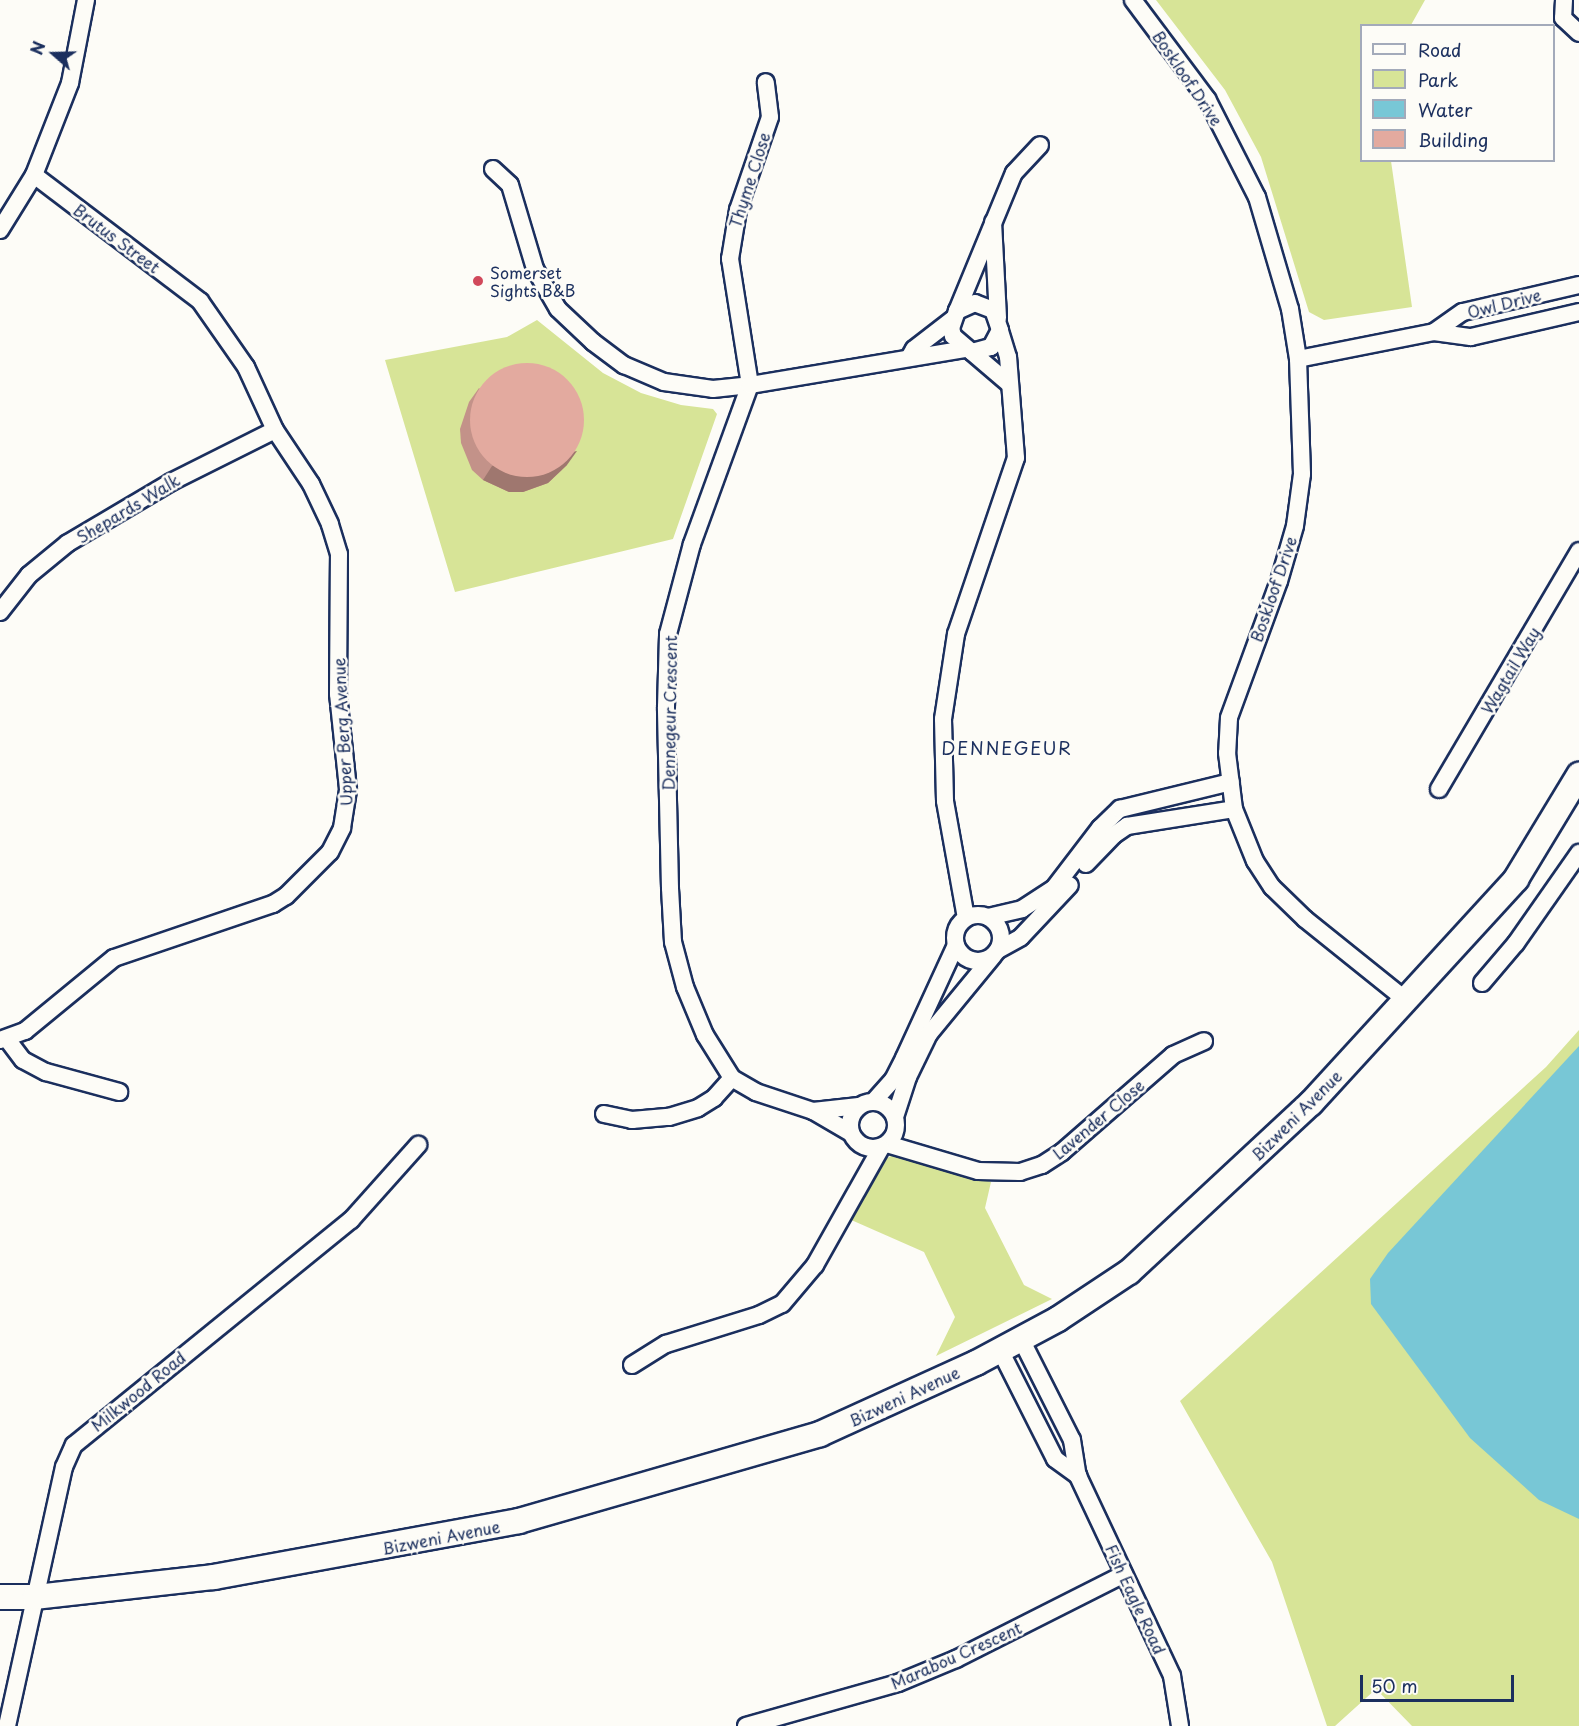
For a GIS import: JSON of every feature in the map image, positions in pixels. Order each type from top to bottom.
[{"type":"street","points":[[0,230],[34,175],[70,83],[86,0]]},
{"type":"street","name":"Boskloof Drive","points":[[1133,0],[1207,99],[1257,197],[1290,309],[1298,359],[1302,474],[1295,526],[1229,718],[1227,753],[1234,809],[1255,861],[1272,887],[1305,919],[1407,1001]]},
{"type":"street","points":[[1564,0],[1563,18],[1579,33]]},
{"type":"street","name":"Thyme Close","points":[[750,385],[730,259],[738,210],[770,117],[766,82]]},
{"type":"street","points":[[1008,383],[953,336],[955,315],[993,221],[1018,167],[1040,146]]},
{"type":"street","points":[[493,169],[510,185],[535,269],[552,299],[592,342],[624,365],[664,382],[713,389],[750,385],[909,358],[955,354],[991,347],[999,324]]},
{"type":"street","name":"Brutus Street","points":[[34,175],[200,301]]},
{"type":"street","points":[[966,918],[945,801],[943,719],[956,634],[1016,458],[1008,383],[1008,357],[999,324],[993,221]]},
{"type":"street","name":"Owl Drive","points":[[1434,332],[1463,312],[1579,285]]},
{"type":"street","name":"Upper Berg Avenue","points":[[119,1092],[46,1072],[23,1060],[4,1040],[25,1031],[114,958],[273,904],[330,852],[342,828],[348,789],[338,694],[339,554],[330,524],[310,484],[275,430],[246,367],[200,301]]},
{"type":"street","points":[[909,358],[914,349],[965,305],[984,305],[999,324]]},
{"type":"street","name":"Owl Drive","points":[[1298,359],[1434,332],[1471,337],[1579,312]]},
{"type":"street","name":"Dennegeur Crescent","points":[[750,385],[692,544],[668,634],[666,661],[673,942],[685,987],[705,1035],[732,1078],[756,1092],[813,1111],[855,1139]]},
{"type":"street","name":"Shepards Walk","points":[[0,612],[29,575],[68,543],[171,482],[275,430]]},
{"type":"street","name":"Wagtail Way","points":[[1439,789],[1579,551]]},
{"type":"street","name":"Bizweni Avenue","points":[[0,1597],[35,1597],[214,1577],[519,1521],[820,1434],[1010,1345],[1129,1272],[1311,1103],[1407,1001],[1516,879],[1579,775]]},
{"type":"street","points":[[860,1180],[851,1119],[893,1080],[956,945],[956,930],[966,918],[988,917],[1022,909],[1054,888],[1100,828],[1120,810],[1172,795],[1231,782]]},
{"type":"street","points":[[1172,795],[1175,816]]},
{"type":"street","points":[[632,1365],[666,1344],[759,1315],[782,1304],[815,1265],[860,1180],[884,1146],[896,1121],[908,1077],[929,1034],[996,953],[1021,936],[1065,891],[1096,851],[1127,826],[1175,816],[1234,809]]},
{"type":"street","points":[[1120,810],[1127,826]]},
{"type":"street","points":[[1482,983],[1516,943],[1579,853]]},
{"type":"street","points":[[988,917],[1001,935],[996,953]]},
{"type":"street","points":[[956,945],[971,961],[996,953]]},
{"type":"street","name":"Lavender Close","points":[[884,1146],[915,1150],[978,1171],[1020,1172],[1042,1165],[1062,1152],[1173,1055],[1204,1041]]},
{"type":"street","points":[[604,1114],[632,1120],[669,1117],[698,1108],[714,1098],[732,1078]]},
{"type":"street","points":[[866,1104],[887,1106],[915,1150]]},
{"type":"street","name":"Dennegeur Crescent","points":[[813,1111],[866,1104]]},
{"type":"street","points":[[855,1139],[884,1146]]},
{"type":"street","name":"Milkwood Road","points":[[7,1726],[66,1460],[74,1445],[351,1220],[418,1144]]},
{"type":"street","name":"Fish Eagle Road","points":[[1010,1345],[1055,1458],[1078,1476]]},
{"type":"street","name":"Fish Eagle Road","points":[[1010,1345],[1072,1440],[1078,1476],[1172,1676],[1180,1726]]},
{"type":"street","name":"Marabou Crescent","points":[[746,1726],[898,1683],[956,1659],[1124,1574]]},
{"type":"green space","points":[[1156,0],[1425,0],[1412,24],[1360,24],[1360,162],[1391,162],[1412,307],[1324,320],[1309,312],[1261,157],[1225,90]]},
{"type":"green space","points":[[537,320],[603,373],[641,393],[681,405],[713,409],[717,414],[673,539],[455,592],[385,360],[507,337]]},
{"type":"green space","points":[[1579,1030],[1579,1726],[1412,1726],[1376,1689],[1335,1726],[1327,1726],[1272,1562],[1180,1401],[1546,1067]]},
{"type":"green space","points":[[891,1156],[909,1156],[991,1182],[985,1208],[1024,1285],[1052,1299],[936,1356],[955,1317],[924,1252],[849,1219],[883,1160]]},
{"type":"water","points":[[1579,1046],[1579,1519],[1539,1500],[1470,1438],[1371,1304],[1370,1279],[1388,1253]]},
{"type":"building","points":[[527,363],[549,367],[567,380],[580,398],[584,420],[580,442],[567,460],[549,473],[527,477],[505,473],[487,460],[474,442],[470,420],[474,398],[487,380],[505,367]]},
{"type":"place","name":"Somerset Sights B&B","points":[[478,281]]},
{"type":"district","name":"DENNEGEUR","points":[[1007,748]]}]
